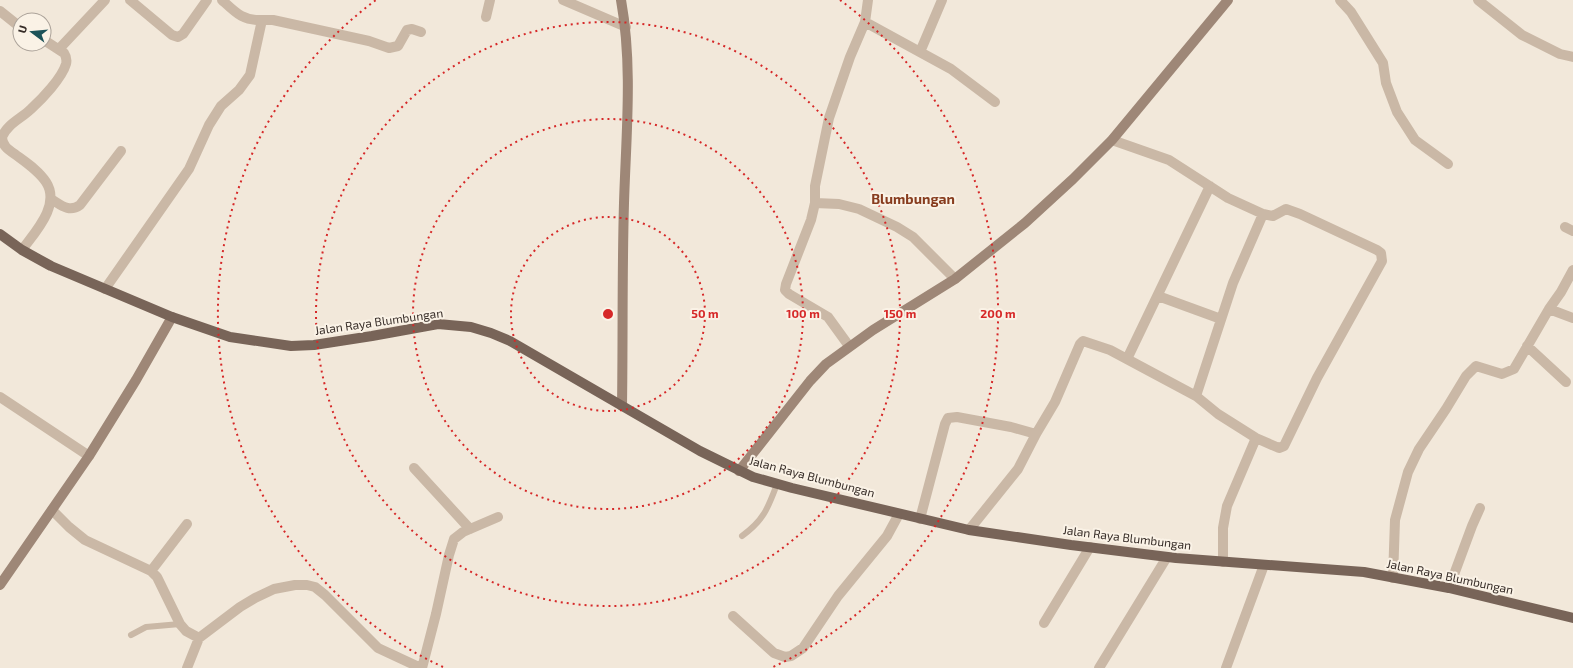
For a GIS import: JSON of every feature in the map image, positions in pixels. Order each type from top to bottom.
[{"type":"main road","name":"Jalan Raya Blumbungan","points":[[0,234],[22,250],[52,266],[172,316],[230,337],[291,346],[341,341],[438,324],[471,327],[491,332],[510,341],[700,451],[739,471],[777,484],[899,514],[969,530],[1167,557],[1364,572],[1449,588],[1573,618]]},
{"type":"street","points":[[59,49],[105,0]]},
{"type":"street","points":[[130,0],[172,34],[178,37],[183,34],[207,0]]},
{"type":"street","points":[[222,0],[245,18],[252,20],[273,20],[361,39],[389,48],[398,46],[407,30],[412,29],[421,32]]},
{"type":"street","points":[[486,18],[490,0]]},
{"type":"street","points":[[563,0],[626,27]]},
{"type":"street","points":[[621,0],[626,27],[627,119],[624,204],[622,406]]},
{"type":"street","points":[[849,346],[828,317],[788,294],[785,290],[811,220],[815,203],[815,186],[829,118],[850,57],[865,22],[868,0]]},
{"type":"street","points":[[920,52],[942,0]]},
{"type":"street","points":[[739,471],[810,381],[826,364],[849,346],[955,279],[1025,223],[1073,179],[1112,140],[1228,0]]},
{"type":"street","points":[[1340,0],[1351,12],[1383,63],[1386,83],[1397,112],[1415,140],[1448,164]]},
{"type":"street","points":[[1478,0],[1522,35],[1560,54],[1573,57]]},
{"type":"street","points":[[0,11],[12,21]]},
{"type":"street","points":[[105,289],[189,169],[209,125],[221,106],[246,82],[250,76],[262,20]]},
{"type":"street","points":[[865,22],[962,76],[995,102]]},
{"type":"street","points":[[22,250],[38,228],[52,199],[46,182],[35,169],[3,145],[2,137],[6,129],[32,108],[56,81],[64,68],[67,61],[66,56],[52,45]]},
{"type":"street","points":[[969,530],[1018,469],[1054,402],[1082,342],[1091,342],[1110,350],[1196,396],[1218,414],[1256,438],[1279,448],[1284,446],[1317,378],[1383,259],[1378,250],[1292,210],[1286,209],[1273,216],[1263,214],[1228,198],[1169,160],[1112,140]]},
{"type":"street","points":[[52,199],[66,208],[71,209],[80,205],[121,151]]},
{"type":"street","points":[[1127,359],[1210,186]]},
{"type":"street","points":[[815,203],[839,204],[859,209],[897,227],[913,237],[955,279]]},
{"type":"street","points":[[1196,396],[1221,320],[1246,252],[1263,214]]},
{"type":"street","points":[[1393,578],[1395,520],[1408,472],[1418,449],[1471,370],[1476,366],[1502,374],[1510,372],[1517,366],[1527,346],[1573,270]]},
{"type":"street","points":[[1158,296],[1221,320]]},
{"type":"street","points":[[1549,309],[1573,318]]},
{"type":"street","points":[[0,585],[89,456],[136,380],[172,316]]},
{"type":"street","points":[[1527,346],[1566,382]]},
{"type":"street","points":[[0,398],[89,456]]},
{"type":"street","points":[[920,519],[945,424],[948,418],[957,417],[1011,427],[1036,434]]},
{"type":"street","points":[[1223,562],[1223,528],[1227,506],[1256,438]]},
{"type":"street","points":[[414,468],[470,529]]},
{"type":"street","points":[[1449,588],[1480,508]]},
{"type":"street","points":[[52,510],[85,540],[151,571],[156,577],[180,624],[186,631],[198,638]]},
{"type":"street","points":[[733,616],[774,653],[785,657],[791,656],[803,648],[808,642],[838,596],[887,536],[899,514]]},
{"type":"street","points":[[187,668],[198,638],[240,607],[274,589],[296,585],[307,585],[315,586],[325,594],[378,648],[421,668],[436,614],[451,547],[458,535],[498,517]]},
{"type":"street","points":[[151,571],[187,524]]},
{"type":"street","points":[[1044,623],[1090,547]]},
{"type":"street","points":[[1099,668],[1167,557]]},
{"type":"street","points":[[1226,668],[1264,565]]},
{"type":"lane","points":[[742,536],[755,526],[768,510],[777,484]]},
{"type":"lane","points":[[131,635],[146,627],[180,624]]},
{"type":"district","name":"Blumbungan","points":[[913,199]]}]
